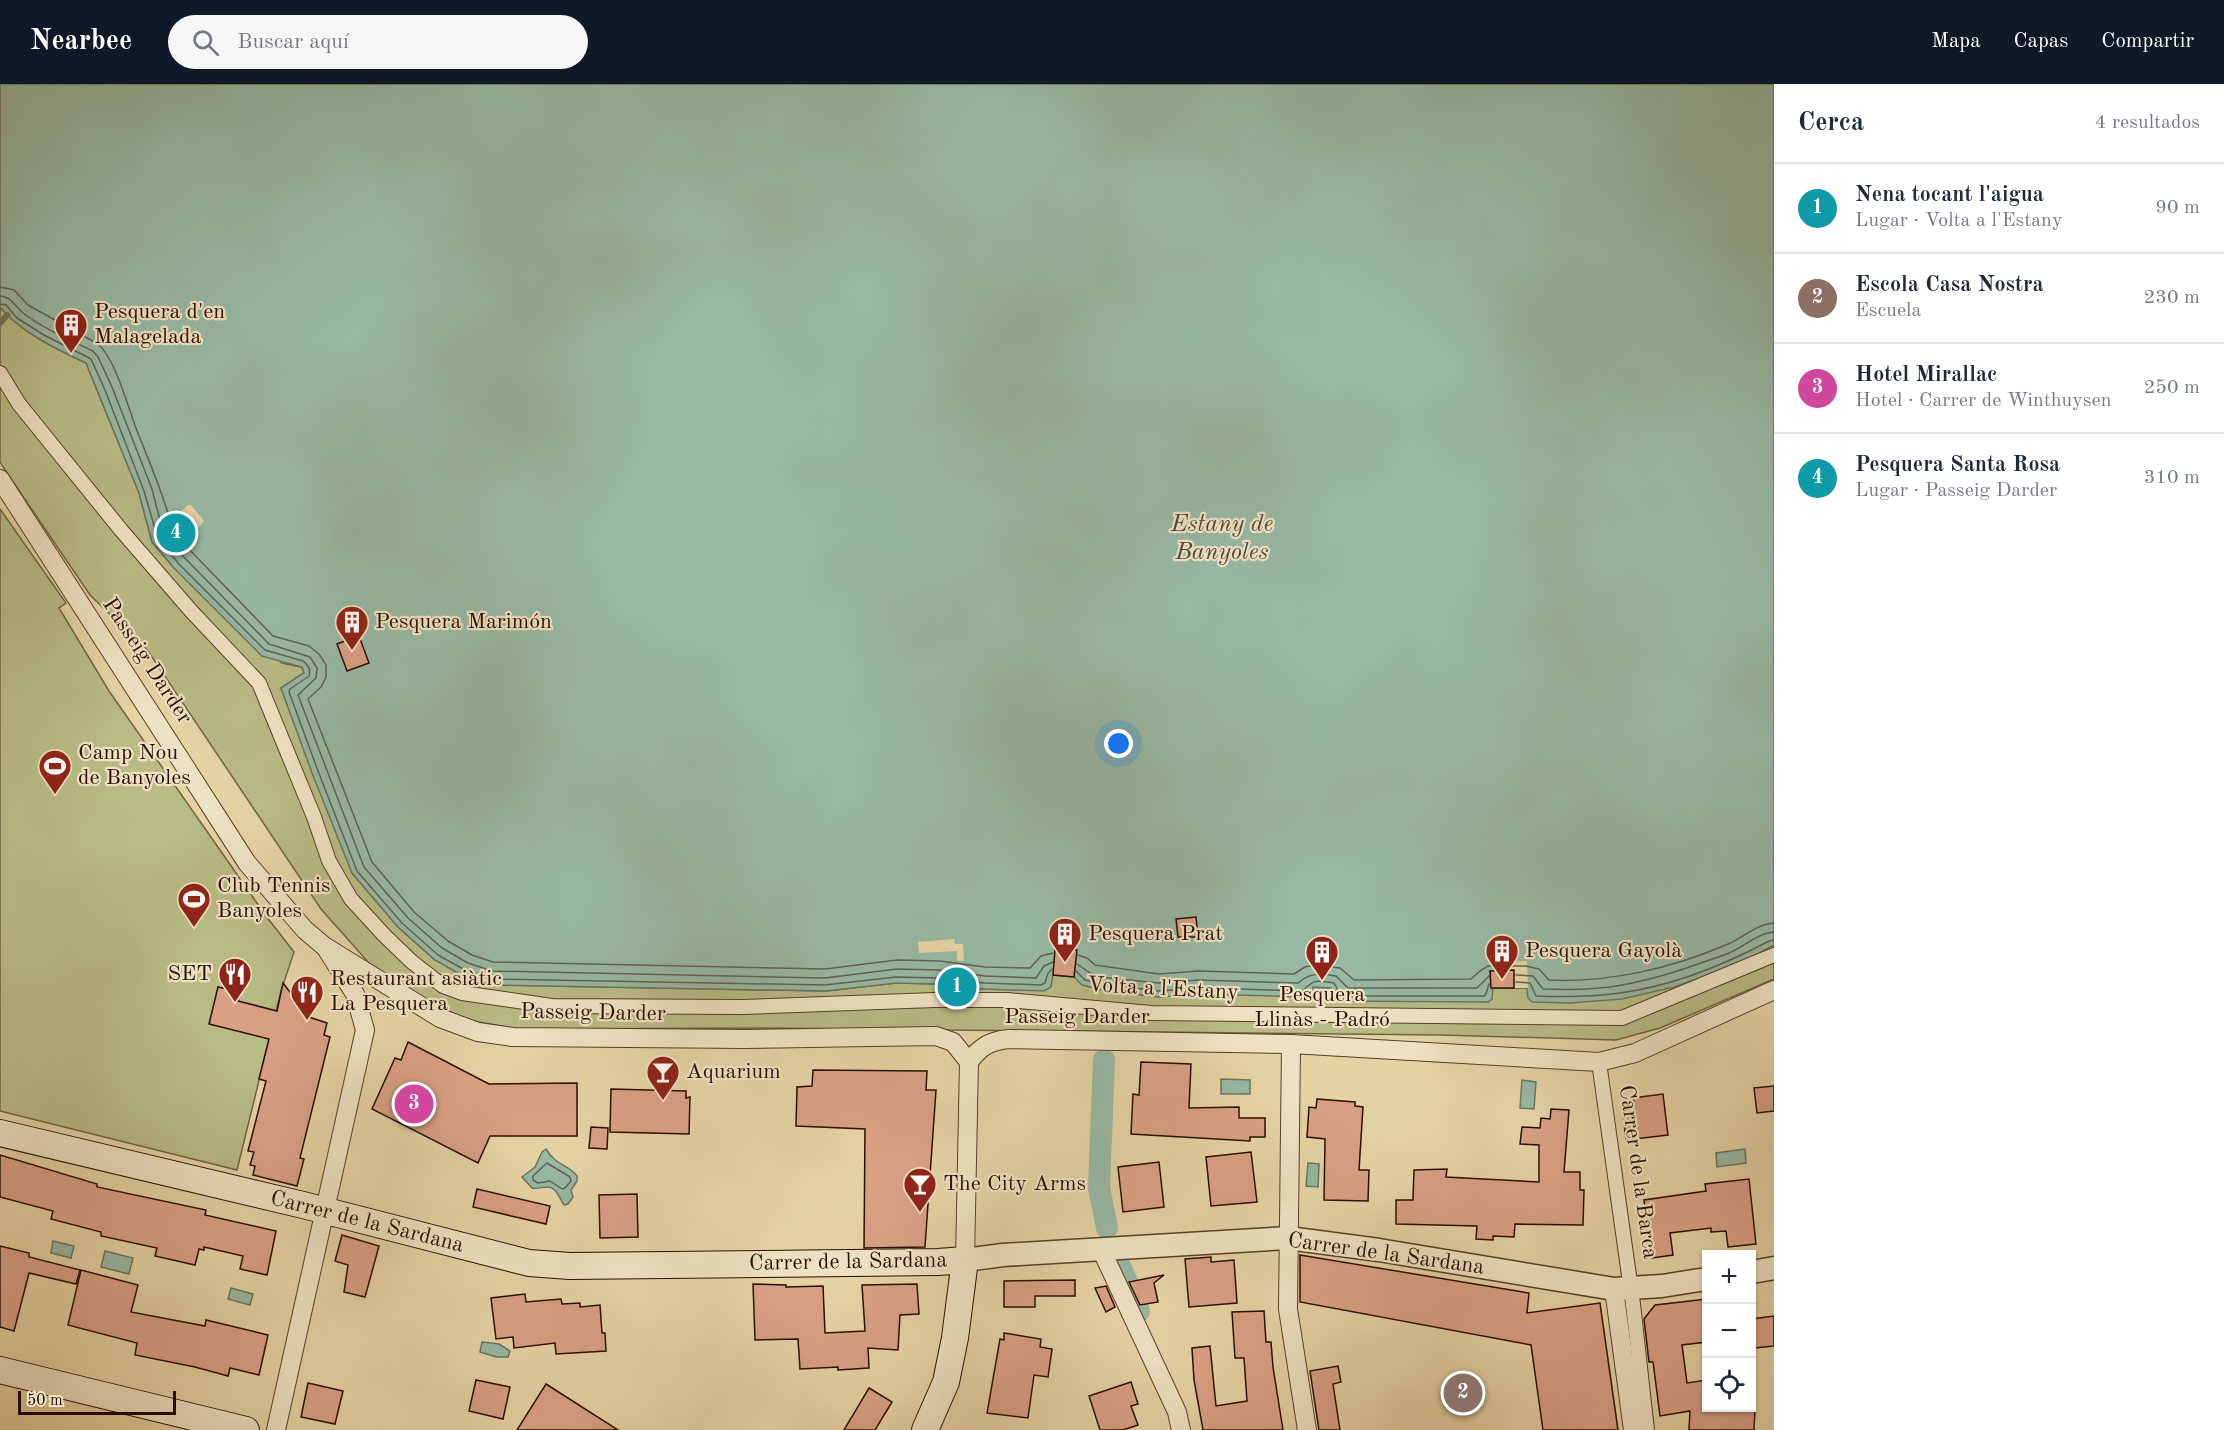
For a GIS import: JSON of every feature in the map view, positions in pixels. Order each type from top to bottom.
[{"type":"main road","name":"Carrer de la Sardana","points":[[0,1133],[326,1211],[529,1263],[582,1266],[965,1260]]},
{"type":"main road","points":[[925,1430],[946,1382],[955,1338],[965,1260]]},
{"type":"main road","points":[[0,1370],[246,1430]]},
{"type":"street","name":"Passeig Darder","points":[[0,374],[19,404],[121,530],[192,612],[259,683],[314,817],[329,861],[351,899],[398,949],[443,986],[462,993],[552,1006],[743,1007],[935,1000]]},
{"type":"street","name":"Passeig Darder","points":[[0,479],[247,863],[305,930],[324,946],[440,1018],[478,1032],[524,1037],[745,1039],[936,1036],[953,1042],[969,1062],[983,1046],[995,1040],[1009,1039],[1291,1044],[1599,1062],[1635,1053],[1774,990]]},
{"type":"street","points":[[276,1424],[326,1211],[365,1030],[354,994],[324,946]]},
{"type":"street","name":"Volta a l'Estany","points":[[935,1000],[1007,1000],[1151,1013],[1622,1018],[1774,955]]},
{"type":"street","points":[[1291,1044],[1288,1309],[1307,1430]]},
{"type":"street","points":[[965,1260],[969,1062]]},
{"type":"street","name":"Carrer de la Barca","points":[[1599,1062],[1622,1288],[1633,1430]]},
{"type":"street","name":"Carrer de la Sardana","points":[[965,1260],[1003,1255],[1288,1238],[1622,1288],[1702,1280]]},
{"type":"street","points":[[1101,1249],[1177,1412],[1180,1430]]},
{"type":"street","points":[[1756,1271],[1774,1268]]},
{"type":"street","points":[[1622,1288],[1647,1430]]},
{"type":"green space","points":[[0,307],[29,332],[86,363],[139,493],[152,542],[174,568],[282,663],[301,667],[305,672],[281,688],[352,873],[398,927],[435,960],[489,985],[826,991],[896,983],[939,984],[983,989],[1053,975],[1312,987],[1488,1002],[1493,988],[1528,988],[1738,965],[1774,945],[1774,979],[1660,1028],[1616,1040],[1441,1035],[763,1028],[518,1029],[462,1019],[419,997],[368,962],[321,909],[148,651],[90,595],[7,473],[0,462]]},
{"type":"green space","points":[[0,509],[66,603],[59,608],[109,691],[266,916],[294,952],[281,991],[237,1170],[0,1111]]},
{"type":"water","name":"Estany de Banyoles","points":[[0,84],[1774,84],[1774,945],[1738,965],[1674,987],[1622,999],[1570,1003],[1532,1002],[1528,998],[1527,988],[1493,988],[1492,999],[1488,1002],[1335,1001],[1331,988],[1313,987],[1311,997],[1199,994],[1159,997],[1106,991],[1082,985],[1074,977],[1053,975],[1051,987],[1044,991],[896,983],[826,991],[489,985],[463,976],[435,960],[398,927],[352,873],[281,688],[304,673],[302,667],[262,656],[174,568],[152,542],[139,493],[86,363],[51,346],[18,325],[0,307]]},
{"type":"water","points":[[1221,1079],[1250,1080],[1250,1094],[1221,1094]]},
{"type":"water","points":[[1522,1080],[1536,1082],[1534,1109],[1520,1108]]},
{"type":"water","points":[[546,1149],[554,1159],[577,1176],[577,1181],[571,1190],[573,1197],[568,1204],[564,1205],[557,1193],[550,1187],[532,1188],[522,1177],[535,1167],[542,1152]]},
{"type":"water","points":[[1745,1149],[1746,1163],[1717,1167],[1716,1153]]},
{"type":"water","points":[[1308,1163],[1319,1164],[1318,1187],[1306,1186]]},
{"type":"water","points":[[53,1241],[74,1246],[71,1258],[51,1253]]},
{"type":"water","points":[[105,1251],[133,1258],[129,1274],[101,1267]]},
{"type":"water","points":[[231,1288],[253,1294],[250,1305],[228,1299]]},
{"type":"water","points":[[482,1342],[499,1344],[510,1351],[508,1357],[496,1357],[480,1352]]},
{"type":"pier","points":[[191,505],[204,521],[192,534],[175,517]]},
{"type":"pier","points":[[1498,935],[1503,935],[1503,958],[1514,958],[1514,962],[1527,961],[1528,988],[1514,988],[1514,970],[1493,971],[1493,958],[1498,958]]},
{"type":"pier","points":[[954,939],[955,944],[963,944],[964,961],[957,961],[957,951],[919,953],[918,942]]},
{"type":"building","points":[[175,517],[192,534],[176,549],[160,532]]},
{"type":"building","name":"Pesquera Marimón","points":[[359,636],[369,663],[347,671],[337,644]]},
{"type":"building","points":[[1196,917],[1198,937],[1178,937],[1176,919]]},
{"type":"building","name":"Pesquera Prat","points":[[1055,949],[1077,950],[1074,977],[1053,975]]},
{"type":"building","name":"Pesquera Gayolà","points":[[1514,970],[1514,988],[1491,988],[1490,971]]},
{"type":"building","points":[[283,983],[309,1017],[327,1023],[324,1035],[330,1037],[300,1158],[304,1159],[297,1186],[253,1175],[255,1166],[250,1165],[254,1152],[248,1151],[266,1081],[259,1079],[269,1039],[209,1024],[218,987],[240,992],[238,1001],[277,1011]]},
{"type":"building","points":[[408,1042],[489,1084],[577,1083],[577,1136],[490,1136],[478,1163],[372,1109],[395,1058],[401,1060]]},
{"type":"building","points":[[1141,1062],[1191,1064],[1189,1108],[1239,1107],[1239,1118],[1265,1118],[1265,1137],[1250,1137],[1250,1141],[1131,1134],[1133,1094],[1139,1095]]},
{"type":"building","points":[[813,1070],[927,1071],[926,1090],[936,1090],[925,1247],[864,1248],[865,1129],[796,1126],[797,1087],[812,1086]]},
{"type":"building","points":[[1774,1086],[1774,1111],[1757,1113],[1754,1088]]},
{"type":"building","points":[[611,1089],[686,1091],[686,1098],[690,1097],[689,1134],[610,1132]]},
{"type":"building","points":[[1663,1094],[1668,1135],[1626,1140],[1622,1105],[1634,1103],[1633,1098]]},
{"type":"building","points":[[1317,1099],[1355,1102],[1355,1106],[1363,1107],[1359,1170],[1369,1170],[1368,1201],[1324,1200],[1325,1139],[1307,1137],[1309,1107],[1316,1108]]},
{"type":"building","points":[[1551,1109],[1569,1110],[1564,1172],[1580,1172],[1580,1190],[1584,1190],[1583,1225],[1515,1224],[1514,1237],[1493,1236],[1493,1240],[1476,1239],[1477,1226],[1396,1224],[1396,1200],[1413,1200],[1414,1170],[1447,1169],[1446,1177],[1539,1182],[1539,1145],[1520,1144],[1522,1127],[1540,1128],[1541,1118],[1550,1119]]},
{"type":"building","points":[[591,1127],[608,1128],[607,1149],[589,1148]]},
{"type":"building","points":[[1251,1152],[1257,1202],[1211,1206],[1206,1157]]},
{"type":"building","points":[[0,1155],[97,1184],[97,1187],[206,1210],[205,1215],[276,1231],[267,1275],[240,1269],[243,1256],[204,1247],[204,1250],[199,1249],[195,1265],[155,1256],[157,1248],[101,1236],[101,1232],[51,1219],[53,1211],[0,1197]]},
{"type":"building","points":[[1159,1162],[1164,1207],[1123,1212],[1118,1167]]},
{"type":"building","points":[[1749,1179],[1756,1244],[1728,1247],[1726,1231],[1711,1232],[1711,1228],[1670,1233],[1673,1255],[1652,1258],[1644,1200],[1706,1191],[1705,1184]]},
{"type":"building","points":[[477,1189],[550,1206],[546,1224],[473,1207]]},
{"type":"building","points":[[637,1194],[638,1237],[600,1238],[599,1195]]},
{"type":"building","points":[[342,1235],[379,1246],[365,1297],[344,1292],[348,1265],[335,1261]]},
{"type":"building","points":[[0,1246],[29,1253],[29,1257],[80,1270],[76,1284],[29,1273],[14,1331],[0,1327]]},
{"type":"building","points":[[1300,1255],[1529,1293],[1527,1313],[1600,1303],[1618,1430],[1543,1430],[1531,1345],[1300,1302]]},
{"type":"building","points":[[1211,1257],[1211,1262],[1234,1260],[1237,1303],[1189,1307],[1185,1259]]},
{"type":"building","points":[[81,1270],[138,1285],[131,1312],[205,1326],[206,1320],[268,1335],[259,1375],[230,1368],[228,1376],[135,1355],[137,1343],[68,1325]]},
{"type":"building","points":[[1164,1275],[1154,1283],[1158,1302],[1140,1305],[1129,1282]]},
{"type":"building","points":[[1075,1280],[1075,1296],[1035,1296],[1035,1307],[1004,1307],[1004,1281]]},
{"type":"building","points":[[753,1284],[786,1285],[786,1287],[823,1286],[825,1333],[865,1331],[862,1285],[917,1284],[919,1314],[900,1315],[898,1350],[868,1348],[869,1368],[800,1369],[798,1339],[755,1340]]},
{"type":"building","points":[[1106,1286],[1115,1307],[1106,1312],[1095,1288]]},
{"type":"building","points":[[525,1294],[526,1302],[561,1299],[562,1304],[580,1303],[580,1307],[600,1305],[606,1351],[556,1354],[555,1343],[514,1348],[513,1337],[496,1339],[491,1298]]},
{"type":"building","points":[[1702,1300],[1702,1343],[1682,1345],[1687,1383],[1702,1381],[1702,1412],[1755,1412],[1754,1430],[1689,1430],[1690,1411],[1660,1416],[1653,1362],[1649,1362],[1644,1319],[1655,1305]]},
{"type":"building","points":[[1264,1311],[1266,1342],[1271,1342],[1283,1430],[1203,1430],[1194,1380],[1192,1348],[1210,1346],[1216,1406],[1247,1401],[1244,1358],[1235,1358],[1232,1312]]},
{"type":"building","points":[[1774,1316],[1774,1346],[1756,1348],[1756,1318]]},
{"type":"building","points":[[1004,1333],[1041,1339],[1040,1347],[1052,1349],[1048,1377],[1034,1375],[1028,1418],[987,1413],[1000,1339],[1004,1340]]},
{"type":"building","points":[[1338,1366],[1341,1382],[1333,1384],[1340,1430],[1319,1430],[1310,1371]]},
{"type":"building","points":[[476,1380],[510,1387],[503,1419],[469,1411]]},
{"type":"building","points":[[1131,1382],[1138,1404],[1131,1406],[1138,1425],[1123,1430],[1100,1430],[1089,1396]]},
{"type":"building","points":[[308,1383],[343,1391],[335,1424],[301,1417]]},
{"type":"building","points":[[546,1384],[618,1430],[517,1430]]},
{"type":"building","points":[[869,1388],[892,1402],[875,1430],[844,1430]]},
{"type":"waterway","points":[[0,323],[7,315]]},
{"type":"waterway","points":[[1104,1060],[1099,1188],[1107,1228]]},
{"type":"waterway","points":[[1120,1266],[1139,1311]]},
{"type":"place","name":"Pesquera d'en Malagelada","points":[[71,354]]},
{"type":"place","name":"Pesquera Santa Rosa","points":[[176,533]]},
{"type":"place","name":"Pesquera Marimón","points":[[352,651]]},
{"type":"place","name":"Camp Nou de Banyoles","points":[[55,795]]},
{"type":"place","name":"Club Tennis Banyoles","points":[[194,928]]},
{"type":"place","name":"Pesquera Prat","points":[[1065,963]]},
{"type":"place","name":"Pesquera Gayolà","points":[[1502,980]]},
{"type":"place","name":"Pesquera Llinàs - Padró","points":[[1322,981]]},
{"type":"place","name":"Nena tocant l'aigua","points":[[957,987]]},
{"type":"place","name":"SET","points":[[235,1003]]},
{"type":"place","name":"Restaurant asiàtic La Pesquera","points":[[307,1021]]},
{"type":"place","name":"Aquarium","points":[[663,1101]]},
{"type":"place","name":"Hotel Mirallac","points":[[414,1104]]},
{"type":"place","name":"The City Arms","points":[[920,1213]]},
{"type":"place","name":"Escola Casa Nostra","points":[[1463,1393]]}]
